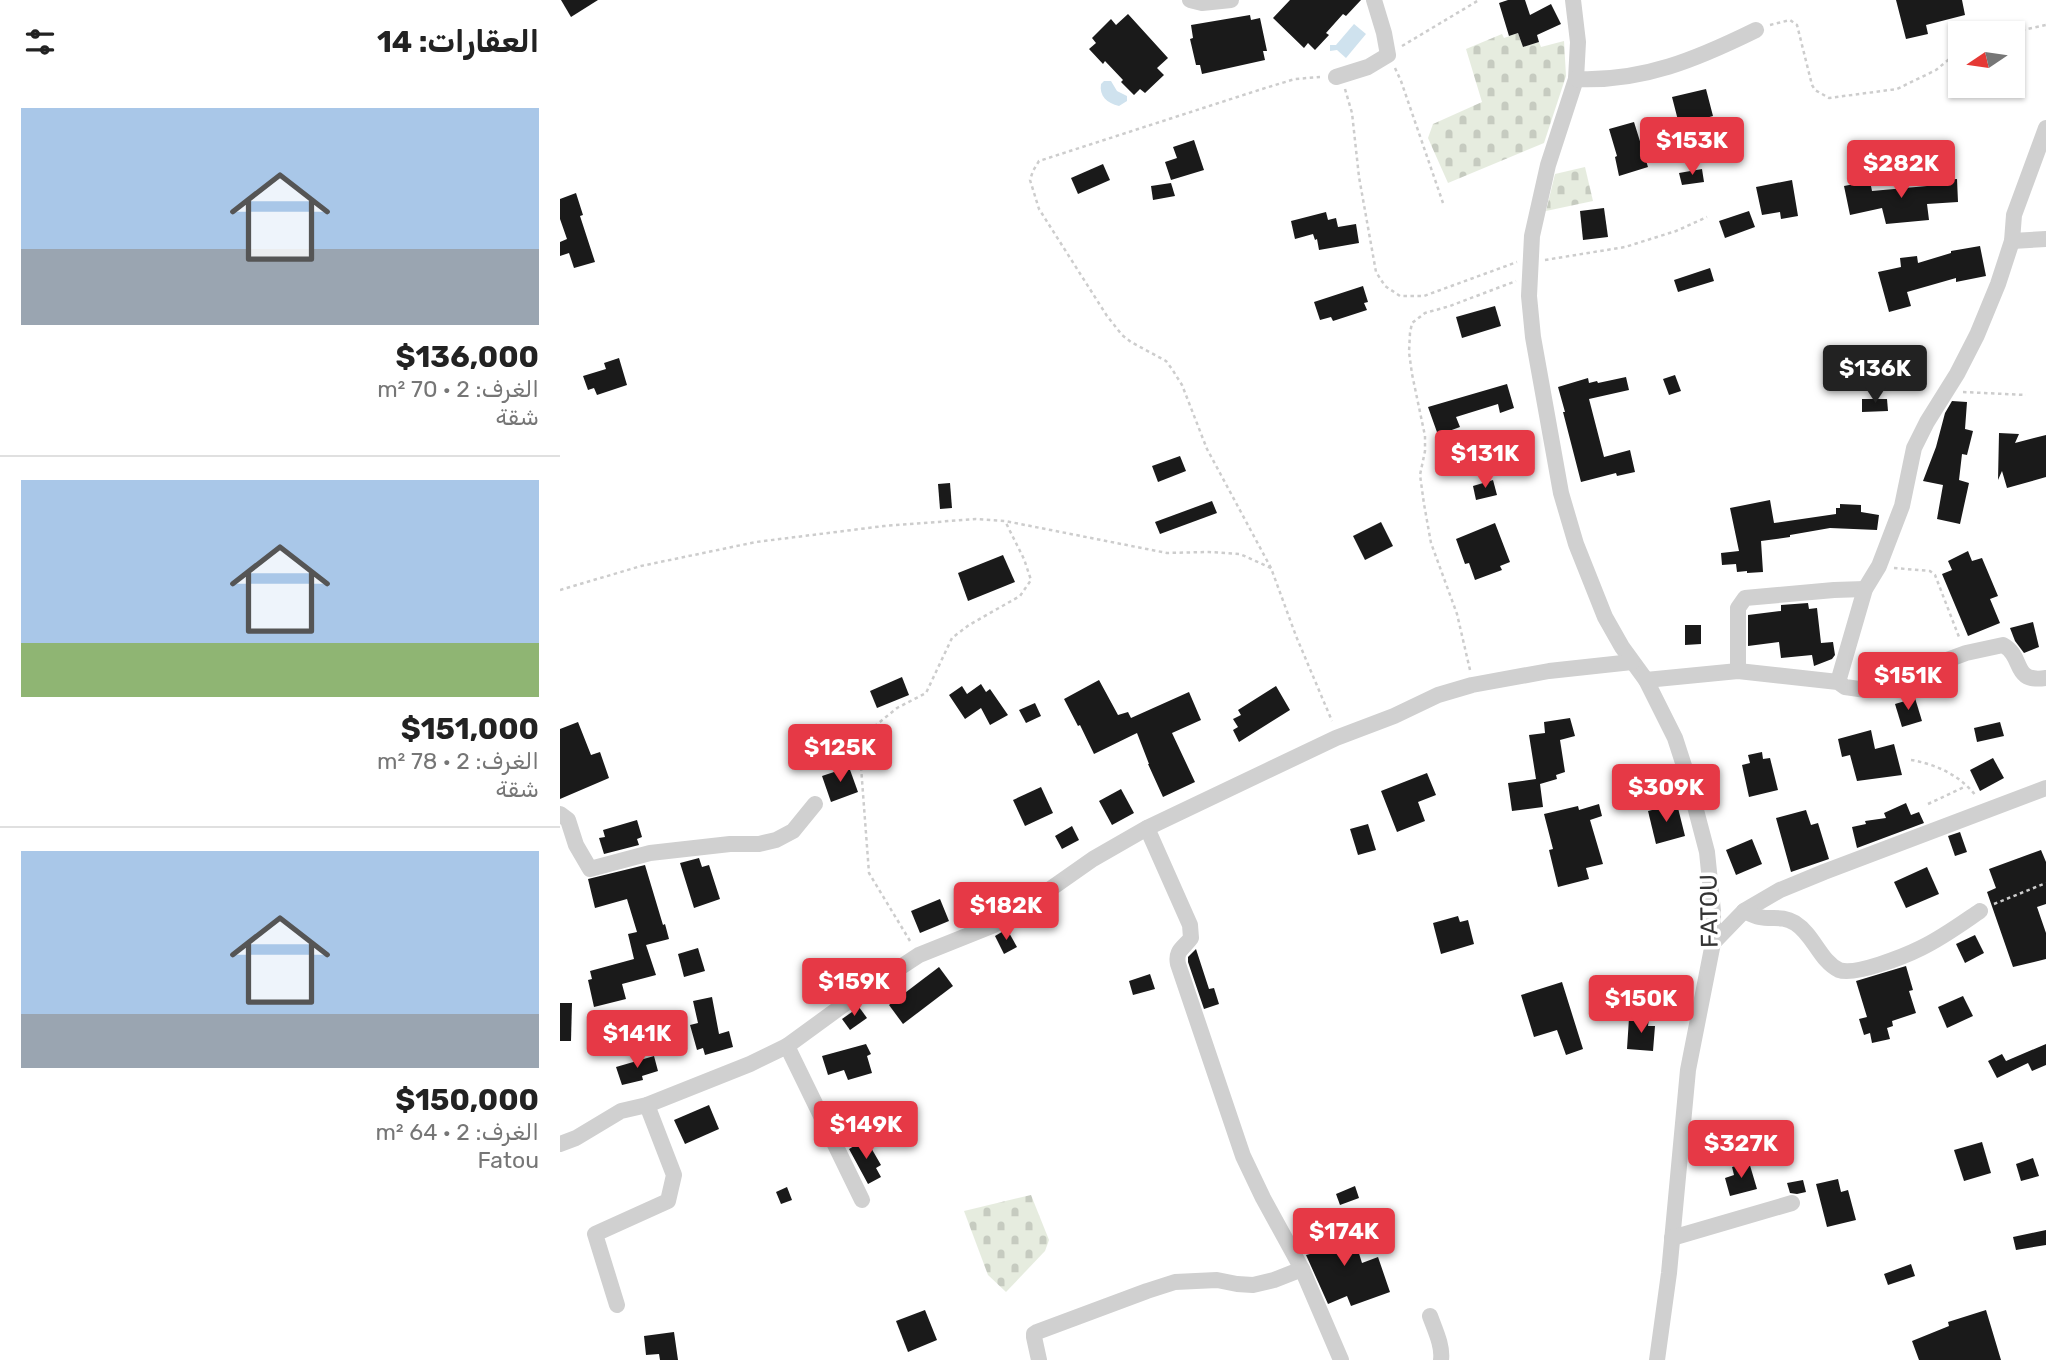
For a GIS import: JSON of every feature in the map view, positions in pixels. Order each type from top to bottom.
[{"type":"street","points":[[1191,0],[1202,3],[1231,0]]},
{"type":"street","points":[[1336,77],[1368,67],[1388,55],[1374,0]]},
{"type":"street","name":"FATOU","points":[[1573,0],[1578,41],[1576,79],[1545,178],[1532,236],[1529,296],[1533,337],[1561,493],[1576,544],[1605,617],[1646,680],[1675,738],[1697,814],[1711,881],[1713,943],[1688,1070],[1669,1273],[1657,1360]]},
{"type":"street","points":[[1576,79],[1618,78],[1656,71],[1699,57],[1756,30]]},
{"type":"street","points":[[1838,682],[1865,589],[1879,566],[1902,506],[1914,448],[1977,335],[1998,284],[2012,241],[2014,215],[2046,128]]},
{"type":"street","points":[[2012,241],[2046,239]]},
{"type":"street","points":[[1738,671],[1738,608],[1745,598],[1865,589]]},
{"type":"street","points":[[1646,680],[1738,671],[1838,682],[1845,687],[1866,690],[1966,653],[2003,645],[2012,652],[2020,672],[2029,678],[2046,678]]},
{"type":"street","points":[[560,1144],[576,1138],[621,1111],[647,1105],[750,1065],[787,1046],[919,955],[995,925],[1093,859],[1147,828],[1336,738],[1394,716],[1437,695],[1472,684],[1549,671],[1632,662]]},
{"type":"street","points":[[1713,943],[1744,911],[1780,890],[2046,788]]},
{"type":"street","points":[[560,814],[568,820],[576,845],[590,869],[650,853],[730,844],[759,844],[776,840],[793,831],[815,804]]},
{"type":"street","points":[[1147,828],[1190,925],[1191,938],[1179,950],[1178,964],[1243,1156],[1301,1269],[1341,1360]]},
{"type":"street","points":[[1744,911],[1759,917],[1780,917],[1796,924],[1831,965],[1841,971],[1850,972],[1921,949],[1980,911]]},
{"type":"street","points":[[787,1046],[862,1200]]},
{"type":"street","points":[[617,1305],[595,1234],[668,1202],[674,1175],[647,1105]]},
{"type":"street","points":[[1672,1238],[1792,1203]]},
{"type":"street","points":[[1039,1360],[1034,1338],[1037,1332],[1147,1291],[1175,1282],[1196,1280],[1253,1285],[1301,1269]]},
{"type":"street","points":[[1430,1317],[1442,1354],[1441,1360]]},
{"type":"path","points":[[1443,203],[1401,81],[1388,55],[1479,0]]},
{"type":"path","points":[[1756,30],[1794,21],[1812,85],[1829,98],[1897,89],[1921,79],[1948,60]]},
{"type":"path","points":[[2025,29],[2046,24]]},
{"type":"path","points":[[1336,738],[1271,568],[1207,449],[1182,385],[1166,361],[1131,342],[1107,316],[1039,209],[1030,180],[1039,161],[1295,79],[1336,77],[1345,89],[1352,113],[1359,177],[1376,272],[1385,286],[1400,296],[1424,296],[1516,261],[1530,265],[1564,256],[1625,247],[1675,231],[1707,217]]},
{"type":"path","points":[[1472,684],[1457,614],[1431,543],[1420,475],[1425,436],[1412,374],[1410,333],[1412,323],[1425,313],[1517,281],[1530,265]]},
{"type":"path","points":[[1948,386],[1963,391],[2026,395]]},
{"type":"path","points":[[560,590],[641,566],[756,542],[884,526],[976,519],[1005,522],[1167,553],[1240,554],[1271,568]]},
{"type":"path","points":[[919,955],[869,873],[861,767],[865,734],[897,708],[926,693],[952,638],[969,625],[1020,596],[1031,580],[1024,559],[1005,522]]},
{"type":"path","points":[[1879,566],[1930,571],[1935,575],[1966,653]]},
{"type":"path","points":[[1912,760],[1954,776],[1978,798],[1983,812]]},
{"type":"path","points":[[1928,804],[1966,786]]},
{"type":"path","points":[[1980,911],[2046,883]]},
{"type":"green space","points":[[1518,33],[1523,47],[1539,42],[1541,47],[1564,41],[1566,76],[1544,143],[1448,183],[1428,138],[1433,124],[1482,102],[1466,49],[1502,34],[1504,38]]},
{"type":"green space","points":[[1585,167],[1593,201],[1546,211],[1555,174]]},
{"type":"green space","points":[[1031,1195],[1049,1240],[1045,1251],[1006,1292],[988,1275],[964,1211]]},
{"type":"water","points":[[1354,24],[1366,34],[1346,58],[1337,50],[1330,51],[1330,45],[1336,45]]},
{"type":"water","points":[[1111,81],[1117,91],[1127,96],[1127,101],[1119,106],[1108,101],[1101,92],[1101,84]]},
{"type":"building","points":[[561,0],[598,0],[571,17]]},
{"type":"building","points":[[1290,0],[1361,0],[1346,16],[1343,14],[1315,50],[1308,43],[1304,48],[1273,18]]},
{"type":"building","points":[[1525,0],[1530,15],[1551,4],[1561,24],[1537,35],[1539,42],[1523,47],[1518,33],[1509,36],[1499,3]]},
{"type":"building","points":[[1896,0],[1962,0],[1965,15],[1926,25],[1928,34],[1906,39]]},
{"type":"building","points":[[1128,14],[1168,58],[1157,68],[1164,75],[1145,93],[1140,89],[1134,95],[1105,61],[1103,64],[1089,49],[1096,43],[1092,38],[1111,19],[1116,25]]},
{"type":"building","points":[[1250,15],[1251,20],[1260,18],[1267,51],[1263,51],[1265,60],[1202,74],[1200,65],[1196,65],[1190,39],[1193,38],[1191,25]]},
{"type":"building","points":[[1706,89],[1713,116],[1706,118],[1708,125],[1681,132],[1672,97]]},
{"type":"building","points":[[1634,122],[1648,167],[1619,176],[1617,156],[1609,129]]},
{"type":"building","points":[[1194,140],[1204,170],[1171,180],[1165,162],[1177,158],[1173,147]]},
{"type":"building","points":[[1103,164],[1110,180],[1078,194],[1071,178]]},
{"type":"building","points":[[1702,169],[1704,182],[1682,185],[1679,173]]},
{"type":"building","points":[[1957,179],[1958,202],[1927,204],[1929,220],[1886,224],[1882,208],[1850,215],[1844,186],[1870,181],[1872,191],[1927,186],[1926,181]]},
{"type":"building","points":[[1792,180],[1798,216],[1781,219],[1780,212],[1762,215],[1756,187]]},
{"type":"building","points":[[1171,183],[1175,196],[1153,200],[1151,186]]},
{"type":"building","points":[[576,193],[583,215],[580,216],[595,262],[574,268],[569,253],[560,256],[560,242],[567,239],[560,219],[560,199]]},
{"type":"building","points":[[1604,208],[1608,237],[1583,240],[1580,211]]},
{"type":"building","points":[[1749,211],[1755,227],[1725,238],[1719,221]]},
{"type":"building","points":[[1326,212],[1328,220],[1336,218],[1338,227],[1356,224],[1359,243],[1319,250],[1313,234],[1295,239],[1291,221]]},
{"type":"building","points":[[1980,246],[1986,276],[1956,282],[1956,278],[1907,292],[1911,306],[1889,312],[1878,272],[1901,267],[1900,258],[1917,256],[1918,263],[1951,251]]},
{"type":"building","points":[[1710,268],[1714,281],[1678,292],[1674,280]]},
{"type":"building","points":[[1363,286],[1368,302],[1364,303],[1367,310],[1333,321],[1331,317],[1320,320],[1314,302]]},
{"type":"building","points":[[1495,306],[1501,326],[1462,338],[1456,317]]},
{"type":"building","points":[[619,358],[627,385],[597,395],[594,388],[588,390],[583,376],[606,369],[604,363]]},
{"type":"building","points":[[1675,375],[1681,391],[1669,395],[1663,379]]},
{"type":"building","points":[[1626,377],[1629,390],[1589,399],[1604,457],[1630,450],[1635,472],[1617,476],[1616,473],[1581,482],[1558,387],[1588,378],[1589,383],[1598,383]]},
{"type":"building","points":[[1507,384],[1514,408],[1500,413],[1498,404],[1456,417],[1460,427],[1438,435],[1428,407]]},
{"type":"building","points":[[1862,399],[1887,399],[1888,411],[1862,412]]},
{"type":"building","points":[[1952,401],[1967,402],[1965,429],[1973,431],[1967,455],[1962,454],[1959,480],[1969,483],[1960,524],[1937,519],[1943,485],[1923,481],[1945,413]]},
{"type":"building","points":[[1999,433],[2019,434],[2015,443],[2046,435],[2046,477],[2007,488],[2002,471],[1998,480]]},
{"type":"building","points":[[1180,456],[1186,471],[1158,482],[1152,466]]},
{"type":"building","points":[[1493,480],[1497,495],[1476,500],[1473,486]]},
{"type":"building","points":[[950,483],[952,508],[940,509],[938,484]]},
{"type":"building","points":[[1770,500],[1774,523],[1836,514],[1836,508],[1840,508],[1840,504],[1861,505],[1861,512],[1879,515],[1877,530],[1830,528],[1761,541],[1763,572],[1737,572],[1736,564],[1722,565],[1721,553],[1739,551],[1730,508]]},
{"type":"building","points":[[1212,501],[1217,513],[1160,534],[1155,522]]},
{"type":"building","points":[[1381,522],[1393,546],[1365,560],[1353,536]]},
{"type":"building","points":[[1495,523],[1510,562],[1500,566],[1502,570],[1475,580],[1469,563],[1465,564],[1456,539]]},
{"type":"building","points":[[1968,551],[1972,561],[1982,558],[1998,596],[1990,599],[2000,623],[1968,636],[1942,574],[1952,570],[1948,561]]},
{"type":"building","points":[[1003,555],[1015,582],[968,601],[958,573]]},
{"type":"building","points":[[1808,603],[1809,609],[1817,608],[1821,643],[1833,642],[1835,655],[1832,659],[1814,666],[1812,655],[1781,658],[1779,642],[1748,646],[1748,615],[1781,611],[1781,605]]},
{"type":"building","points":[[2033,622],[2039,647],[2024,653],[2010,628]]},
{"type":"building","points":[[1685,625],[1701,625],[1701,644],[1685,645]]},
{"type":"building","points":[[902,677],[909,695],[877,708],[870,691]]},
{"type":"building","points":[[1099,680],[1118,715],[1128,712],[1131,718],[1189,692],[1201,720],[1172,733],[1195,782],[1163,797],[1137,733],[1094,754],[1064,699]]},
{"type":"building","points":[[981,684],[986,692],[990,689],[1008,715],[990,725],[981,708],[965,719],[949,695],[962,686],[967,694]]},
{"type":"building","points":[[1276,686],[1290,710],[1239,742],[1233,730],[1238,727],[1233,719],[1241,715],[1238,710]]},
{"type":"building","points":[[1915,698],[1922,721],[1902,727],[1895,704]]},
{"type":"building","points":[[1035,703],[1041,716],[1026,723],[1019,710]]},
{"type":"building","points":[[1570,718],[1575,736],[1560,740],[1565,772],[1556,775],[1557,779],[1540,784],[1543,807],[1512,811],[1508,783],[1536,779],[1529,735],[1545,733],[1544,722]]},
{"type":"building","points":[[578,722],[591,755],[600,752],[609,778],[560,799],[560,729]]},
{"type":"building","points":[[2000,722],[2004,736],[1977,742],[1974,728]]},
{"type":"building","points":[[1871,730],[1875,749],[1894,744],[1902,775],[1857,781],[1850,755],[1842,757],[1838,739]]},
{"type":"building","points":[[1762,752],[1763,759],[1770,758],[1778,790],[1749,797],[1742,765],[1750,763],[1748,755]]},
{"type":"building","points":[[1993,758],[2004,778],[1980,791],[1970,770]]},
{"type":"building","points":[[849,767],[858,792],[831,802],[822,776]]},
{"type":"building","points":[[1427,773],[1436,795],[1418,802],[1425,821],[1397,832],[1381,791]]},
{"type":"building","points":[[1041,787],[1053,813],[1025,826],[1013,800]]},
{"type":"building","points":[[1121,789],[1134,813],[1112,825],[1099,801]]},
{"type":"building","points":[[1906,803],[1911,815],[1919,812],[1924,823],[1857,848],[1852,827],[1866,824],[1865,821],[1886,818],[1884,813]]},
{"type":"building","points":[[1599,804],[1602,816],[1590,820],[1603,864],[1586,868],[1589,879],[1558,887],[1549,850],[1553,849],[1544,814],[1578,806],[1579,810]]},
{"type":"building","points":[[1677,804],[1685,836],[1656,844],[1648,811]]},
{"type":"building","points":[[1806,810],[1811,825],[1818,823],[1829,859],[1791,872],[1776,818]]},
{"type":"building","points":[[637,820],[642,837],[637,839],[639,845],[604,854],[599,838],[605,837],[603,830]]},
{"type":"building","points":[[1368,824],[1376,850],[1358,855],[1350,829]]},
{"type":"building","points":[[1072,826],[1079,840],[1062,849],[1055,836]]},
{"type":"building","points":[[1960,832],[1967,852],[1955,856],[1948,836]]},
{"type":"building","points":[[1752,839],[1762,864],[1736,875],[1726,850]]},
{"type":"building","points":[[2041,850],[2046,862],[2046,904],[2037,907],[2046,933],[2046,959],[2013,967],[1987,892],[1996,888],[1989,869]]},
{"type":"building","points":[[699,858],[702,867],[709,865],[720,899],[694,908],[680,863]]},
{"type":"building","points":[[645,865],[669,939],[646,945],[656,975],[622,984],[626,999],[594,1007],[588,980],[592,979],[590,971],[634,959],[628,934],[637,932],[627,899],[595,908],[588,879]]},
{"type":"building","points":[[1927,867],[1939,894],[1906,908],[1894,882]]},
{"type":"building","points":[[940,899],[949,921],[920,933],[911,911]]},
{"type":"building","points":[[1458,916],[1460,922],[1468,920],[1474,944],[1441,954],[1433,923]]},
{"type":"building","points":[[1007,929],[1017,947],[1004,954],[995,936]]},
{"type":"building","points":[[1975,935],[1984,953],[1965,963],[1956,944]]},
{"type":"building","points":[[698,948],[705,971],[684,977],[678,954]]},
{"type":"building","points":[[1196,949],[1209,989],[1214,988],[1219,1004],[1204,1009],[1188,962],[1188,957]]},
{"type":"building","points":[[1906,966],[1913,990],[1909,991],[1916,1013],[1892,1021],[1893,1026],[1887,1028],[1890,1039],[1872,1043],[1870,1033],[1864,1035],[1859,1019],[1867,1017],[1856,981]]},
{"type":"building","points":[[939,967],[953,986],[903,1024],[889,1005]]},
{"type":"building","points":[[1150,974],[1155,989],[1133,995],[1129,981]]},
{"type":"building","points":[[1562,982],[1583,1049],[1566,1055],[1557,1030],[1534,1037],[1521,995]]},
{"type":"building","points":[[1963,996],[1973,1016],[1947,1028],[1938,1007]]},
{"type":"building","points":[[712,997],[719,1034],[729,1031],[733,1047],[705,1055],[703,1048],[697,1050],[690,1025],[698,1023],[693,1001]]},
{"type":"building","points":[[1607,1001],[1612,1014],[1598,1019],[1594,1005]]},
{"type":"building","points":[[560,1003],[572,1003],[571,1041],[560,1041]]},
{"type":"building","points":[[859,1007],[867,1018],[850,1030],[842,1019]]},
{"type":"building","points":[[1629,1018],[1649,1019],[1648,1026],[1655,1026],[1653,1051],[1627,1049]]},
{"type":"building","points":[[866,1044],[871,1054],[867,1056],[872,1073],[848,1080],[844,1070],[828,1075],[822,1056]]},
{"type":"building","points":[[2046,1044],[2046,1065],[2032,1071],[2028,1063],[1997,1078],[1988,1061],[2002,1054],[2006,1061]]},
{"type":"building","points":[[654,1056],[658,1071],[642,1076],[643,1080],[622,1085],[616,1067]]},
{"type":"building","points":[[709,1105],[719,1129],[685,1144],[674,1120]]},
{"type":"building","points":[[866,1139],[881,1165],[876,1168],[881,1177],[868,1184],[849,1149]]},
{"type":"building","points":[[1982,1142],[1991,1173],[1964,1181],[1954,1150]]},
{"type":"building","points":[[2033,1158],[2039,1176],[2021,1181],[2016,1164]]},
{"type":"building","points":[[1749,1162],[1757,1189],[1730,1196],[1725,1178],[1734,1175],[1732,1167]]},
{"type":"building","points":[[1838,1179],[1841,1192],[1848,1190],[1856,1220],[1827,1227],[1816,1184]]},
{"type":"building","points":[[1803,1180],[1806,1192],[1790,1193],[1787,1183]]},
{"type":"building","points":[[1355,1186],[1359,1198],[1340,1205],[1336,1194]]},
{"type":"building","points":[[787,1187],[792,1200],[781,1204],[776,1192]]},
{"type":"building","points":[[1334,1227],[1336,1232],[1351,1228],[1362,1263],[1378,1257],[1390,1292],[1351,1306],[1347,1296],[1328,1304],[1306,1255],[1310,1254],[1304,1238]]},
{"type":"building","points":[[2046,1230],[2046,1245],[2016,1250],[2013,1237]]},
{"type":"building","points":[[1911,1264],[1915,1276],[1888,1285],[1884,1274]]},
{"type":"building","points":[[925,1310],[937,1340],[908,1352],[896,1321]]},
{"type":"building","points":[[1986,1310],[2001,1360],[1919,1360],[1912,1341],[1949,1326],[1948,1322]]},
{"type":"building","points":[[674,1332],[678,1360],[660,1360],[659,1354],[646,1355],[644,1336]]}]
